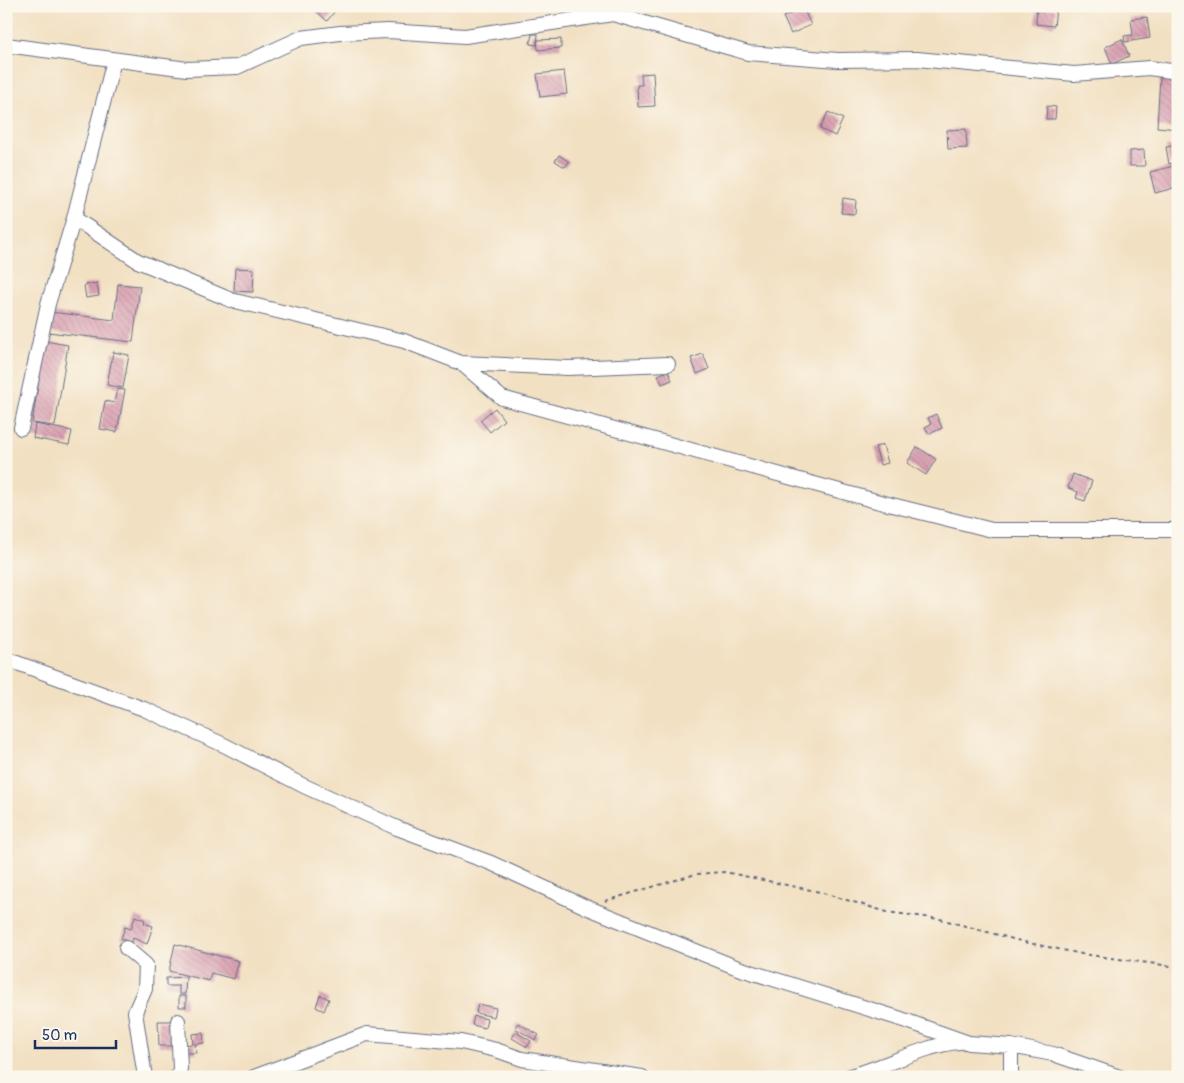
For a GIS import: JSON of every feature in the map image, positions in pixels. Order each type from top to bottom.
[{"type":"street","points":[[6,45],[187,69],[237,67],[302,38],[340,33],[388,31],[465,36],[613,14],[748,53],[838,60],[917,59],[1074,74],[1149,68],[1178,72]]},
{"type":"street","points":[[20,428],[48,304],[74,218],[114,60]]},
{"type":"street","points":[[74,218],[138,261],[231,300],[404,341],[461,363],[568,368],[668,364]]},
{"type":"street","points":[[461,363],[502,398],[876,501],[992,530],[1178,530]]},
{"type":"street","points":[[6,659],[144,709],[224,744],[304,786],[397,828],[491,863],[586,907],[738,968],[901,1018],[969,1042]]},
{"type":"street","points":[[126,948],[146,965],[145,989],[135,1012],[145,1077]]},
{"type":"street","points":[[178,1022],[180,1068],[178,1077]]},
{"type":"street","points":[[259,1076],[366,1034],[461,1042],[496,1050],[522,1059],[642,1077]]},
{"type":"street","points":[[848,1077],[911,1054],[952,1042],[1011,1046],[1053,1054],[1120,1077]]},
{"type":"street","points":[[1011,1046],[1011,1077]]},
{"type":"path","points":[[605,901],[696,874],[725,872],[820,892],[887,912],[940,918],[1024,942],[1082,954],[1178,967]]},
{"type":"building","points":[[318,6],[339,6],[327,21],[315,10]]},
{"type":"building","points":[[1037,7],[1056,9],[1054,26],[1036,24]]},
{"type":"building","points":[[803,8],[811,25],[791,34],[783,17]]},
{"type":"building","points":[[1147,17],[1150,38],[1125,42],[1124,36],[1133,35],[1131,19]]},
{"type":"building","points":[[532,34],[538,34],[537,45],[530,44]]},
{"type":"building","points":[[561,39],[561,48],[538,50],[537,40]]},
{"type":"building","points":[[1122,39],[1129,56],[1112,64],[1105,47]]},
{"type":"building","points":[[564,71],[567,94],[540,97],[537,74]]},
{"type":"building","points":[[653,73],[655,106],[638,107],[637,85],[642,85],[641,74]]},
{"type":"building","points":[[1160,76],[1178,77],[1178,129],[1157,127]]},
{"type":"building","points":[[1047,106],[1056,107],[1055,119],[1046,119]]},
{"type":"building","points":[[828,112],[843,119],[835,136],[820,129]]},
{"type":"building","points":[[966,129],[967,148],[948,149],[947,130]]},
{"type":"building","points":[[1178,145],[1178,162],[1169,164],[1166,147]]},
{"type":"building","points":[[1144,150],[1145,166],[1130,166],[1130,151]]},
{"type":"building","points":[[559,155],[569,162],[565,167],[555,161]]},
{"type":"building","points":[[1178,165],[1178,187],[1155,193],[1150,172]]},
{"type":"building","points":[[843,198],[856,200],[855,214],[841,213]]},
{"type":"building","points":[[235,268],[254,269],[253,292],[234,291]]},
{"type":"building","points":[[97,283],[99,296],[86,298],[84,285]]},
{"type":"building","points":[[118,284],[140,286],[133,342],[48,332],[51,312],[114,320]]},
{"type":"building","points":[[45,341],[68,345],[55,426],[32,423]]},
{"type":"building","points":[[113,352],[129,355],[123,388],[107,385]]},
{"type":"building","points":[[703,354],[709,369],[697,374],[691,358]]},
{"type":"building","points":[[668,371],[672,380],[662,384],[658,375]]},
{"type":"building","points":[[117,389],[125,390],[117,432],[100,429],[105,401],[114,403]]},
{"type":"building","points":[[495,408],[504,420],[490,432],[480,420]]},
{"type":"building","points":[[936,414],[942,428],[929,434],[925,427],[931,424],[928,418]]},
{"type":"building","points":[[35,424],[72,431],[69,445],[33,438]]},
{"type":"building","points":[[883,445],[888,463],[880,465],[875,447]]},
{"type":"building","points":[[917,447],[936,459],[926,475],[907,463]]},
{"type":"building","points":[[1073,474],[1092,481],[1085,501],[1076,498],[1078,492],[1068,488]]},
{"type":"building","points":[[135,916],[145,920],[144,923],[153,926],[147,944],[133,938],[131,942],[121,939],[125,927],[131,929]]},
{"type":"building","points":[[175,944],[239,961],[234,979],[211,973],[209,981],[169,971]]},
{"type":"building","points":[[186,977],[185,994],[179,994],[179,986],[166,986],[166,978]]},
{"type":"building","points":[[320,995],[329,999],[324,1011],[316,1007]]},
{"type":"building","points":[[179,996],[186,996],[186,1007],[179,1007]]},
{"type":"building","points":[[478,1004],[496,1008],[494,1017],[476,1013]]},
{"type":"building","points":[[474,1016],[487,1019],[485,1028],[472,1025]]},
{"type":"building","points":[[158,1021],[172,1021],[173,1046],[159,1046]]},
{"type":"building","points":[[518,1023],[539,1035],[535,1040],[515,1028]]},
{"type":"building","points":[[516,1032],[531,1041],[527,1047],[512,1038]]},
{"type":"building","points":[[203,1033],[204,1043],[195,1044],[196,1053],[181,1053],[181,1045],[193,1044],[192,1034]]}]
